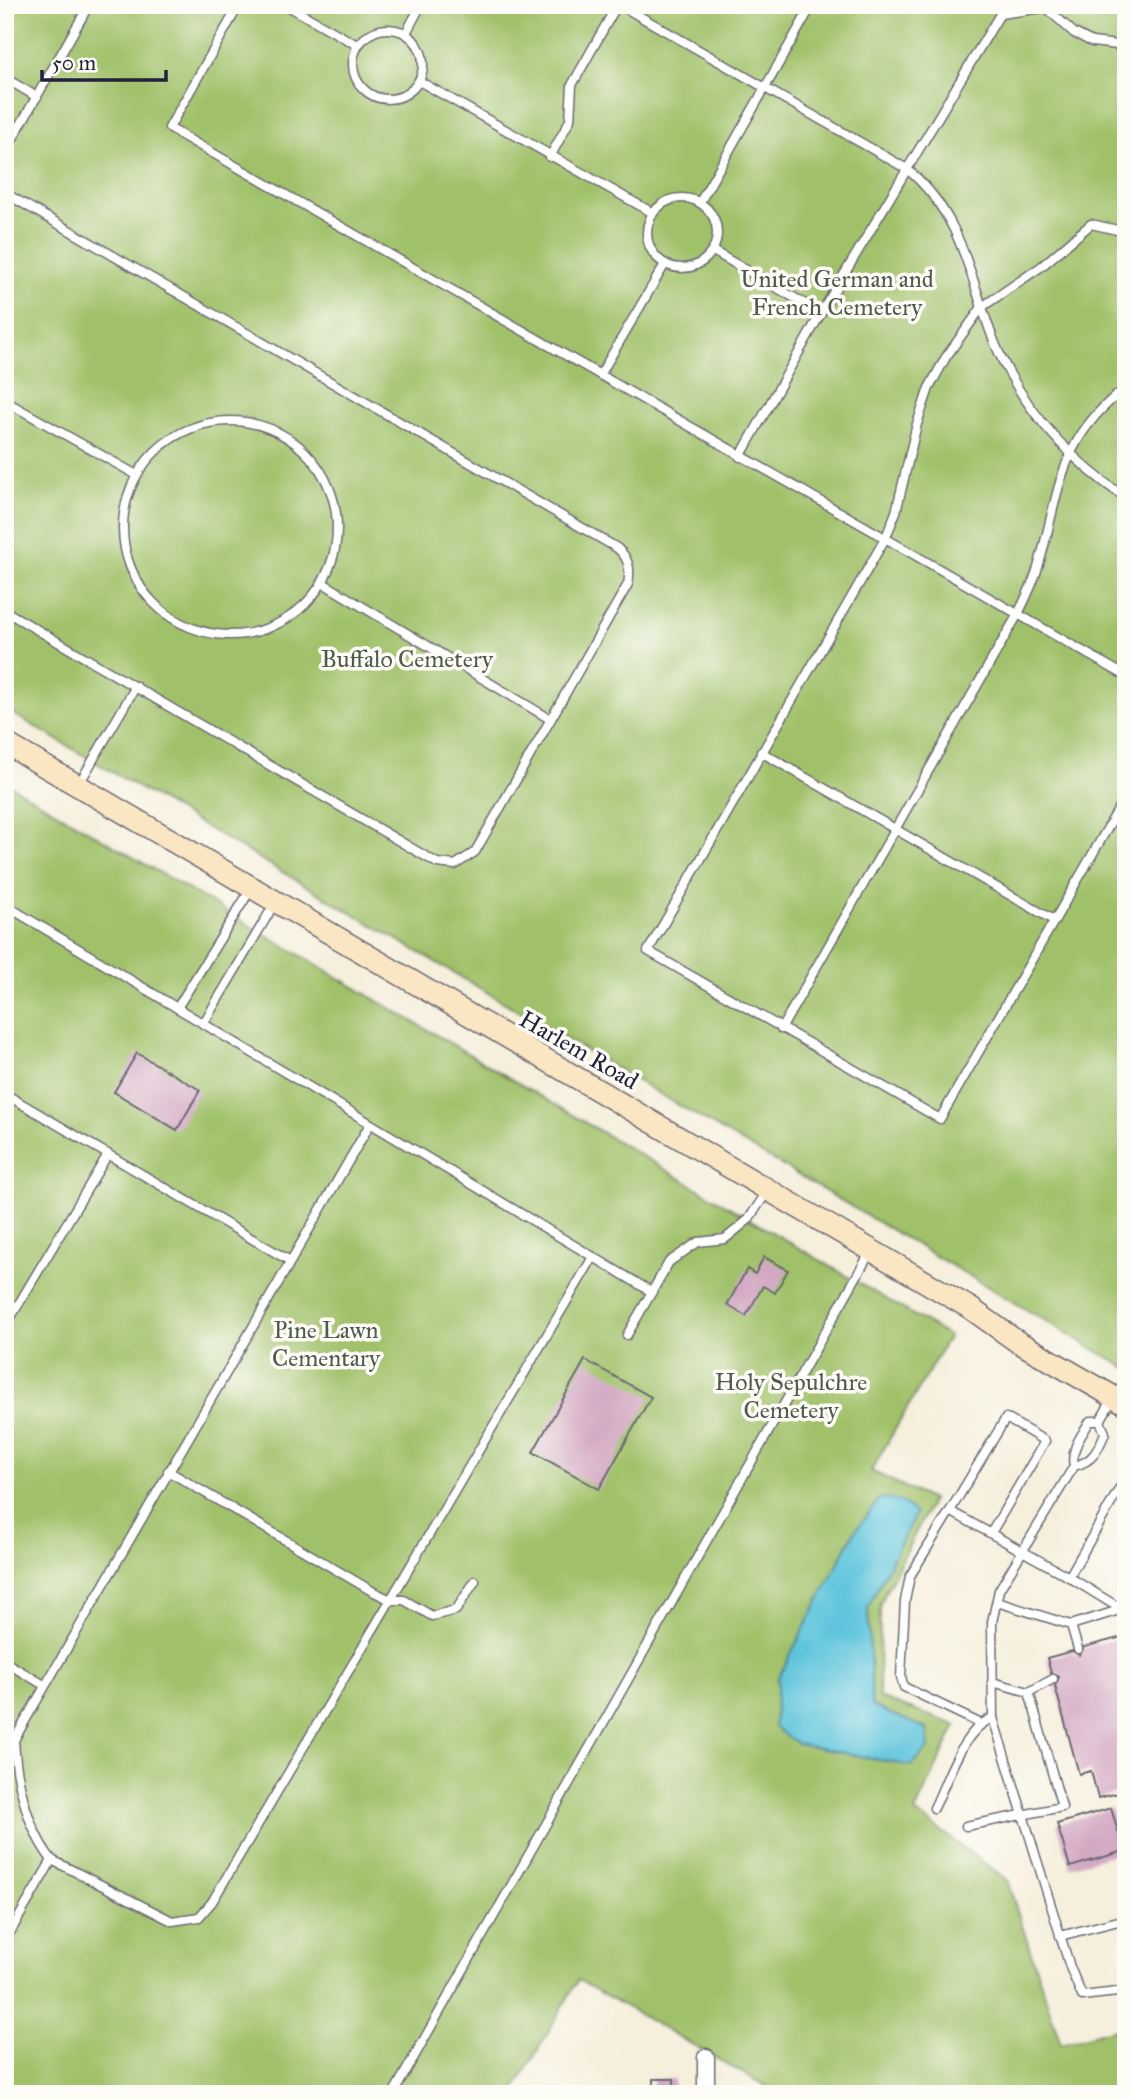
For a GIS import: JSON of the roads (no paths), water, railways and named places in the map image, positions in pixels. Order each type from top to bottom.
[{"type":"main road","name":"Harlem Road","points":[[5,743],[970,1308],[1015,1340],[1120,1401]]},
{"type":"street","points":[[705,2057],[706,2094]]},
{"type":"lane","points":[[5,152],[89,5]]},
{"type":"lane","points":[[239,5],[169,128],[1126,676]]},
{"type":"lane","points":[[286,5],[358,45]]},
{"type":"lane","points":[[406,33],[421,5]]},
{"type":"lane","points":[[550,157],[570,120],[572,85],[619,5],[907,169],[930,188],[954,226],[1007,369],[1039,420],[1069,453],[1100,481],[1126,498]]},
{"type":"lane","points":[[701,202],[812,5]]},
{"type":"lane","points":[[740,457],[821,313],[999,10],[1043,7],[1074,33],[1092,42],[1126,46]]},
{"type":"lane","points":[[384,28],[406,33],[416,42],[422,54],[423,68],[419,81],[402,96],[391,99],[369,94],[354,77],[353,55],[358,45],[365,36],[384,28]]},
{"type":"lane","points":[[5,78],[37,97]]},
{"type":"lane","points":[[419,81],[653,213]]},
{"type":"lane","points":[[5,193],[621,552],[629,565],[628,584],[475,852],[464,862],[446,865],[5,611]]},
{"type":"lane","points":[[674,198],[701,202],[715,219],[718,229],[713,251],[704,261],[692,267],[678,268],[665,264],[656,257],[647,235],[653,213],[674,198]]},
{"type":"lane","points":[[1126,232],[1091,224],[1042,266],[982,307],[963,330],[929,388],[886,537],[648,951],[940,1119],[1126,796]]},
{"type":"lane","points":[[713,251],[821,313]]},
{"type":"lane","points":[[600,376],[665,264]]},
{"type":"lane","points":[[781,1029],[1018,614],[1040,563],[1056,487],[1069,453],[1089,425],[1126,388]]},
{"type":"lane","points":[[5,401],[135,474]]},
{"type":"lane","points":[[244,420],[280,432],[300,445],[324,474],[337,510],[336,548],[323,583],[311,599],[282,623],[246,635],[208,635],[173,621],[136,583],[122,548],[122,510],[135,474],[172,436],[207,422],[244,420]]},
{"type":"lane","points":[[323,583],[551,719]]},
{"type":"lane","points":[[79,784],[136,687]]},
{"type":"lane","points":[[761,751],[1055,921]]},
{"type":"lane","points":[[177,1008],[253,886]]},
{"type":"lane","points":[[203,1024],[277,900]]},
{"type":"lane","points":[[5,905],[652,1292]]},
{"type":"lane","points":[[5,1094],[290,1261]]},
{"type":"lane","points":[[370,1124],[14,1740],[15,1768],[41,1846],[52,1860],[172,1921],[199,1917],[212,1902],[593,1257]]},
{"type":"lane","points":[[5,1327],[108,1154]]},
{"type":"lane","points":[[627,1335],[669,1262],[698,1242],[725,1239],[748,1220],[768,1191]]},
{"type":"lane","points":[[393,2094],[871,1251]]},
{"type":"lane","points":[[1120,1401],[1100,1421],[1090,1421],[1072,1457],[1074,1465],[999,1590],[992,1622],[992,1682],[993,1718],[1060,1936],[1082,1996],[1126,1991]]},
{"type":"lane","points":[[979,1723],[904,1687],[901,1677],[905,1601],[910,1576],[1006,1418],[1045,1441],[991,1533]]},
{"type":"lane","points":[[1074,1465],[1086,1463],[1094,1455],[1105,1433],[1100,1421]]},
{"type":"lane","points":[[168,1471],[391,1600],[404,1600],[432,1616],[456,1610],[475,1581]]},
{"type":"lane","points":[[1069,1577],[1122,1484],[1126,1486]]},
{"type":"lane","points":[[950,1511],[1124,1609]]},
{"type":"lane","points":[[997,1602],[1070,1625],[1124,1609]]},
{"type":"lane","points":[[1070,1625],[1078,1649]]},
{"type":"lane","points":[[5,1662],[44,1685]]},
{"type":"lane","points":[[992,1682],[1029,1692],[1053,1679]]},
{"type":"lane","points":[[966,1826],[1062,1807],[1029,1692]]},
{"type":"lane","points":[[934,1808],[979,1723],[993,1718]]},
{"type":"lane","points":[[5,1941],[52,1860]]},
{"type":"lane","points":[[1060,1936],[1126,1919]]},
{"type":"water","points":[[880,1498],[898,1500],[916,1513],[868,1607],[872,1706],[927,1729],[929,1748],[911,1766],[797,1744],[774,1727],[778,1678],[855,1531]]},
{"type":"park label","name":"United German and French Cemetery","points":[[837,293]]},
{"type":"park label","name":"Buffalo Cemetery","points":[[407,659]]},
{"type":"park label","name":"Pine Lawn Cementary","points":[[326,1344]]},
{"type":"park label","name":"Holy Sepulchre Cemetery","points":[[791,1396]]}]
